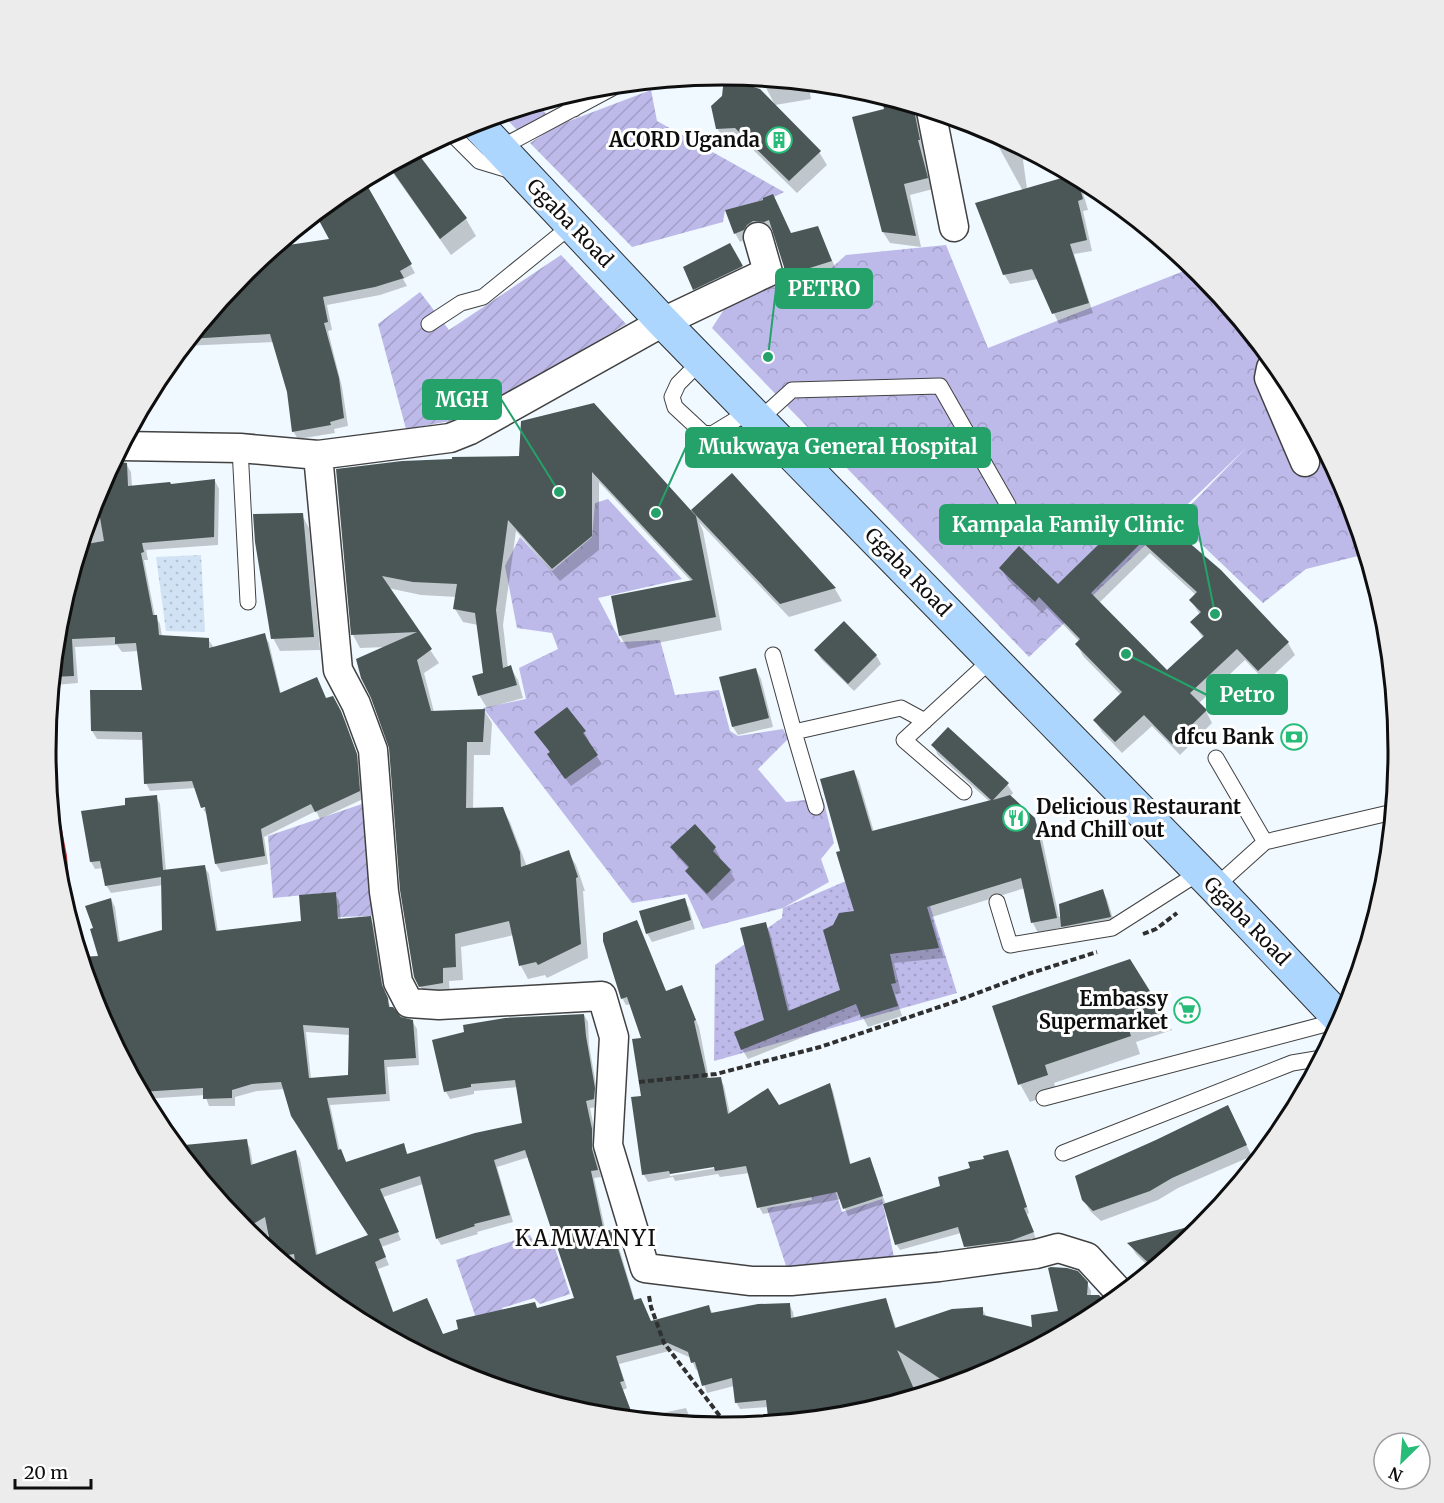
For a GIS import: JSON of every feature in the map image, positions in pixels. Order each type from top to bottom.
[{"type":"main road","name":"Ggaba Road","points":[[483,130],[663,322],[1207,879],[1335,1014]]},
{"type":"street","points":[[933,119],[954,226]]},
{"type":"street","points":[[130,446],[240,448],[318,455],[450,438],[470,430],[663,322],[768,272],[758,237]]},
{"type":"street","points":[[1270,372],[1269,378],[1305,462]]},
{"type":"street","points":[[318,455],[338,670],[356,704],[374,750],[384,892],[398,982],[409,1003],[439,1005],[602,996],[614,1037],[608,1145],[645,1268],[752,1281],[791,1281],[939,1268],[1036,1254],[1058,1248],[1087,1257],[1116,1289]]},
{"type":"lane","points":[[500,148],[595,97]]},
{"type":"lane","points":[[570,103],[574,109]]},
{"type":"lane","points":[[458,140],[479,162],[524,175]]},
{"type":"lane","points":[[429,324],[461,303],[483,297],[572,225]]},
{"type":"lane","points":[[702,360],[678,384],[672,397],[675,407],[707,435],[754,416],[792,390],[940,386],[1008,505]]},
{"type":"lane","points":[[240,448],[248,602]]},
{"type":"lane","points":[[773,655],[816,807]]},
{"type":"lane","points":[[964,792],[904,740],[992,659]]},
{"type":"lane","points":[[794,732],[901,708],[925,721]]},
{"type":"lane","points":[[1216,758],[1265,842]]},
{"type":"lane","points":[[997,902],[1010,945],[1112,928],[1207,879],[1265,842],[1385,815]]},
{"type":"lane","points":[[1044,1098],[1331,1023]]},
{"type":"lane","points":[[1064,1153],[1292,1063],[1313,1060]]},
{"type":"path","points":[[1136,938],[1156,929],[1180,911]]},
{"type":"path","points":[[612,1089],[646,1080],[716,1074],[820,1047],[1028,974],[1105,950]]},
{"type":"path","points":[[645,1268],[651,1307],[664,1343],[721,1418]]},
{"type":"shaded area","points":[[201,555],[205,632],[166,631],[156,557]]},
{"type":"green space","points":[[651,90],[657,121],[784,192],[774,197],[725,210],[723,222],[632,247],[530,143],[556,126]]},
{"type":"green space","points":[[543,110],[546,114],[517,130],[508,120]]},
{"type":"green space","points":[[946,245],[988,348],[1184,271],[1223,312],[1251,346],[1257,355],[1265,380],[1259,357],[1299,418],[1338,496],[1359,556],[1306,569],[1263,603],[1176,520],[1247,447],[1029,657],[712,328],[734,294],[829,270],[846,255]]},
{"type":"green space","points":[[561,255],[626,324],[473,417],[406,429],[378,324],[420,292],[449,330]]},
{"type":"green space","points":[[608,499],[682,579],[598,598],[621,642],[660,640],[675,695],[719,690],[730,731],[738,736],[783,729],[788,739],[758,769],[786,802],[823,798],[834,843],[821,859],[829,882],[783,908],[703,929],[687,894],[632,903],[483,708],[526,699],[519,668],[558,649],[552,633],[517,628],[505,566],[520,537],[552,571],[592,537],[595,503]]},
{"type":"green space","points":[[362,804],[373,916],[338,917],[336,892],[273,898],[268,836]]},
{"type":"green space","points":[[881,866],[918,867],[957,993],[714,1061],[715,965],[782,918],[783,908]]},
{"type":"green space","points":[[804,1164],[827,1165],[842,1212],[882,1199],[894,1257],[790,1278],[767,1208],[812,1200]]},
{"type":"green space","points":[[530,1235],[535,1245],[552,1239],[570,1294],[540,1304],[534,1298],[502,1308],[510,1338],[485,1344],[456,1260]]},
{"type":"building","name":"ACORD Uganda","points":[[723,85],[749,86],[760,89],[821,151],[789,181],[735,128],[716,129],[711,106],[722,96]]},
{"type":"building","points":[[883,105],[915,114],[920,140],[918,140],[928,178],[904,184],[916,236],[882,232],[852,117],[884,109]]},
{"type":"building","points":[[421,157],[467,218],[440,239],[393,172]]},
{"type":"building","points":[[1061,178],[1081,190],[1083,199],[1078,201],[1087,240],[1070,244],[1089,303],[1052,314],[1032,269],[1003,275],[975,203]]},
{"type":"building","points":[[368,187],[412,264],[400,271],[404,278],[375,287],[323,297],[328,322],[324,323],[339,378],[344,418],[330,422],[331,425],[292,432],[287,392],[270,334],[199,338],[251,280],[289,245],[329,239],[319,221]]},
{"type":"building","points":[[773,194],[791,233],[818,226],[832,261],[784,276],[784,267],[769,220],[753,221],[744,230],[734,234],[725,210],[763,200]]},
{"type":"building","points":[[730,243],[743,266],[693,290],[683,267]]},
{"type":"building","points":[[594,403],[696,516],[716,617],[619,636],[611,596],[693,580],[592,472],[592,536],[552,569],[508,520],[496,610],[503,668],[511,665],[517,685],[478,696],[472,676],[483,673],[475,613],[453,609],[457,584],[413,582],[382,576],[432,649],[417,660],[431,711],[485,709],[483,742],[467,742],[466,808],[503,807],[520,852],[521,867],[569,850],[578,877],[576,878],[581,944],[538,965],[536,962],[519,966],[509,921],[455,934],[456,967],[443,968],[443,983],[419,987],[414,977],[400,890],[389,748],[371,698],[361,678],[356,659],[417,632],[351,635],[336,469],[402,461],[452,459],[452,457],[519,456],[521,421]]},
{"type":"building","points":[[122,462],[127,463],[128,486],[215,479],[214,537],[142,543],[144,552],[141,553],[153,615],[157,615],[159,635],[209,638],[209,648],[265,633],[280,693],[317,677],[326,698],[333,696],[357,754],[360,791],[315,812],[311,804],[261,829],[265,856],[215,864],[205,807],[201,808],[192,781],[144,784],[142,732],[91,731],[90,690],[142,690],[136,643],[115,644],[115,637],[72,639],[74,676],[60,677],[68,621],[89,544],[104,541],[99,514]]},
{"type":"building","points":[[732,473],[836,588],[780,604],[691,510]]},
{"type":"building","points":[[1137,507],[1171,542],[1179,534],[1221,570],[1289,642],[1258,671],[1237,649],[1190,693],[1207,710],[1172,744],[1144,715],[1115,742],[1093,720],[1122,692],[1075,644],[1080,639],[1039,597],[1035,602],[999,568],[1019,546],[1058,584]],"holes":[[[1142,542],[1197,592],[1189,600],[1201,612],[1190,622],[1204,636],[1167,670],[1091,593]]]},
{"type":"building","points":[[303,513],[314,637],[271,639],[255,542],[253,514]]},
{"type":"building","points":[[844,621],[877,655],[848,684],[814,650]]},
{"type":"building","points":[[756,668],[769,718],[732,727],[719,677]]},
{"type":"building","points":[[567,707],[586,731],[583,733],[598,755],[565,779],[547,754],[550,752],[534,732]]},
{"type":"building","points":[[948,727],[1009,783],[993,800],[1010,795],[1035,818],[1057,918],[1031,923],[1021,878],[927,907],[939,948],[890,954],[896,983],[891,984],[898,1006],[861,1017],[856,1004],[741,1050],[734,1032],[764,1020],[740,928],[766,922],[788,1011],[840,990],[823,930],[833,925],[839,913],[854,911],[836,852],[840,851],[820,779],[854,770],[872,831],[991,800],[931,745]]},
{"type":"building","points":[[157,795],[163,870],[205,865],[216,931],[301,921],[299,895],[336,892],[338,919],[371,916],[382,985],[389,1007],[393,1007],[401,1017],[413,1020],[416,1058],[384,1060],[386,1094],[327,1098],[338,1150],[341,1149],[346,1162],[404,1143],[407,1154],[475,1133],[522,1123],[515,1080],[471,1084],[471,1087],[444,1092],[432,1040],[464,1032],[463,1025],[505,1018],[584,1014],[595,1088],[594,1099],[586,1101],[592,1129],[592,1149],[598,1170],[591,1171],[604,1232],[612,1229],[634,1300],[641,1298],[651,1321],[709,1305],[711,1313],[758,1304],[790,1303],[791,1318],[886,1298],[895,1328],[952,1309],[983,1307],[983,1315],[1032,1327],[1031,1315],[1058,1311],[1048,1268],[1051,1267],[1078,1271],[1088,1282],[1087,1295],[1099,1295],[1102,1298],[1055,1329],[1017,1349],[943,1380],[897,1350],[914,1389],[852,1405],[768,1417],[766,1400],[735,1403],[732,1378],[702,1386],[695,1362],[691,1363],[688,1352],[668,1343],[616,1356],[624,1381],[620,1382],[630,1411],[592,1405],[508,1383],[427,1349],[352,1306],[295,1263],[294,1254],[286,1255],[283,1253],[270,1240],[265,1217],[252,1224],[221,1191],[184,1145],[247,1139],[251,1165],[296,1150],[316,1255],[368,1235],[291,1116],[281,1082],[252,1084],[232,1090],[232,1098],[203,1099],[203,1088],[149,1091],[145,1085],[106,1007],[88,957],[98,956],[90,929],[93,928],[85,906],[111,898],[118,942],[162,930],[161,877],[105,886],[100,861],[90,862],[81,811],[125,805],[125,798]],"holes":[[[303,1025],[349,1028],[348,1075],[309,1078]],[[525,1150],[574,1298],[537,1308],[535,1302],[456,1320],[458,1329],[443,1334],[427,1298],[393,1312],[375,1262],[386,1257],[379,1239],[399,1232],[380,1189],[420,1176],[436,1239],[475,1226],[474,1224],[510,1215],[494,1160]]]},
{"type":"building","points":[[695,824],[716,847],[713,851],[731,870],[707,894],[685,871],[689,867],[670,847]]},
{"type":"building","points":[[1103,889],[1111,917],[1061,927],[1059,904]]},
{"type":"building","points":[[685,898],[691,920],[646,934],[639,911]]},
{"type":"building","points":[[637,920],[666,991],[682,985],[696,1020],[694,1021],[707,1078],[721,1077],[728,1114],[768,1088],[779,1105],[830,1083],[850,1164],[870,1157],[883,1196],[843,1209],[837,1192],[757,1208],[746,1166],[715,1171],[714,1167],[670,1174],[669,1171],[642,1175],[631,1097],[641,1096],[632,1039],[641,1038],[627,997],[621,999],[603,941],[603,933]]},
{"type":"building","points":[[1130,959],[1163,1012],[1127,1024],[1131,1036],[1045,1065],[1048,1075],[1018,1085],[992,1006]]},
{"type":"building","points":[[1228,1105],[1247,1145],[1172,1178],[1150,1191],[1093,1211],[1082,1200],[1075,1176]]},
{"type":"building","points":[[1008,1150],[1027,1207],[1024,1208],[1034,1232],[1010,1241],[964,1247],[958,1227],[895,1245],[883,1204],[940,1186],[938,1177],[970,1168],[968,1162],[984,1159],[983,1156]]},
{"type":"building","points":[[1189,1227],[1149,1263],[1127,1243]]},
{"type":"place","name":"ACORD Uganda","points":[[779,140]]},
{"type":"place","name":"PETRO","points":[[768,357]]},
{"type":"place","name":"MGH","points":[[559,492]]},
{"type":"place","name":"Mukwaya General Hospital","points":[[656,513]]},
{"type":"place","name":"Kampala Family Clinic","points":[[1215,614]]},
{"type":"place","name":"Petro","points":[[1126,654]]},
{"type":"place","name":"dfcu Bank","points":[[1294,737]]},
{"type":"place","name":"Delicious Restaurant And Chill out","points":[[1016,818]]},
{"type":"place","name":"Embassy Supermarket","points":[[1187,1010]]},
{"type":"district","name":"KAMWANYI","points":[[586,1238]]}]
